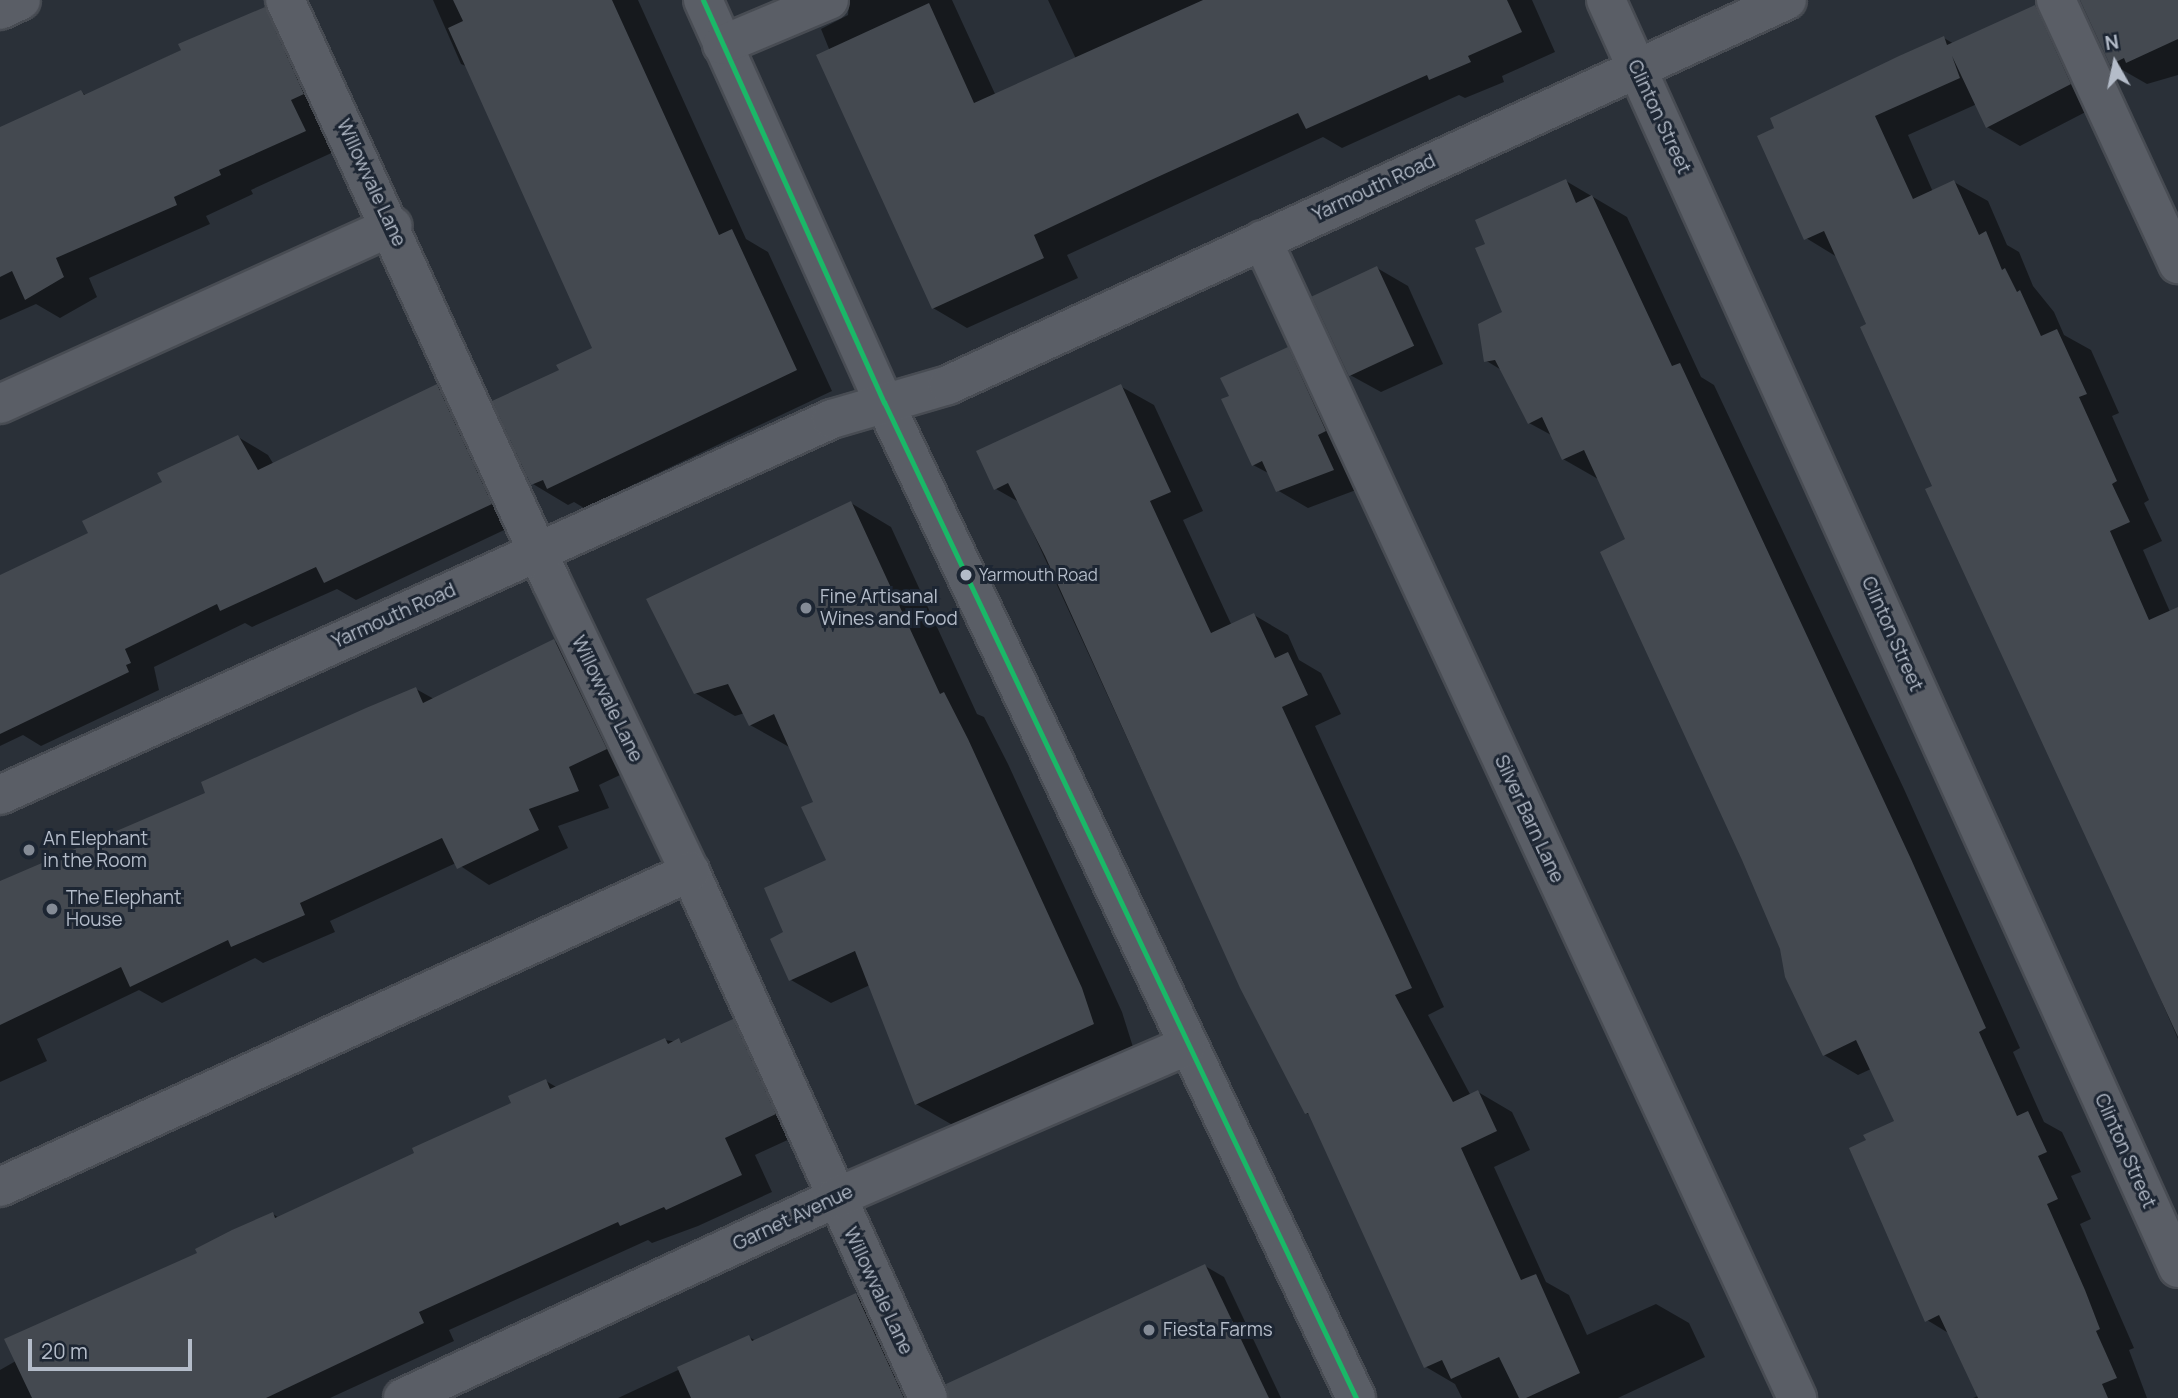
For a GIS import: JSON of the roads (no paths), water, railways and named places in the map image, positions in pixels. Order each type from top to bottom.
[{"type":"street","points":[[0,10],[21,0]]},
{"type":"street","name":"Willowvale Lane","points":[[285,0],[392,226],[537,551],[690,872],[835,1198],[928,1398]]},
{"type":"street","points":[[703,0],[884,402],[1186,1046],[1356,1398]]},
{"type":"street","points":[[722,45],[829,0]]},
{"type":"street","name":"Clinton Street","points":[[1606,0],[2178,1268]]},
{"type":"street","name":"Yarmouth Road","points":[[0,795],[832,419],[948,385],[1787,0]]},
{"type":"street","points":[[2056,0],[2178,264]]},
{"type":"street","points":[[0,404],[392,226]]},
{"type":"street","name":"Silver Barn Lane","points":[[1262,240],[1797,1398]]},
{"type":"street","points":[[0,1187],[690,872]]},
{"type":"street","name":"Garnet Avenue","points":[[403,1398],[835,1198],[1186,1046]]},
{"type":"place","name":"Yarmouth Road","points":[[966,575]]},
{"type":"place","name":"Fine Artisanal Wines and Food","points":[[806,608]]},
{"type":"place","name":"An Elephant in the Room","points":[[29,850]]},
{"type":"place","name":"The Elephant House","points":[[52,909]]},
{"type":"place","name":"Fiesta Farms","points":[[1149,1330]]}]
